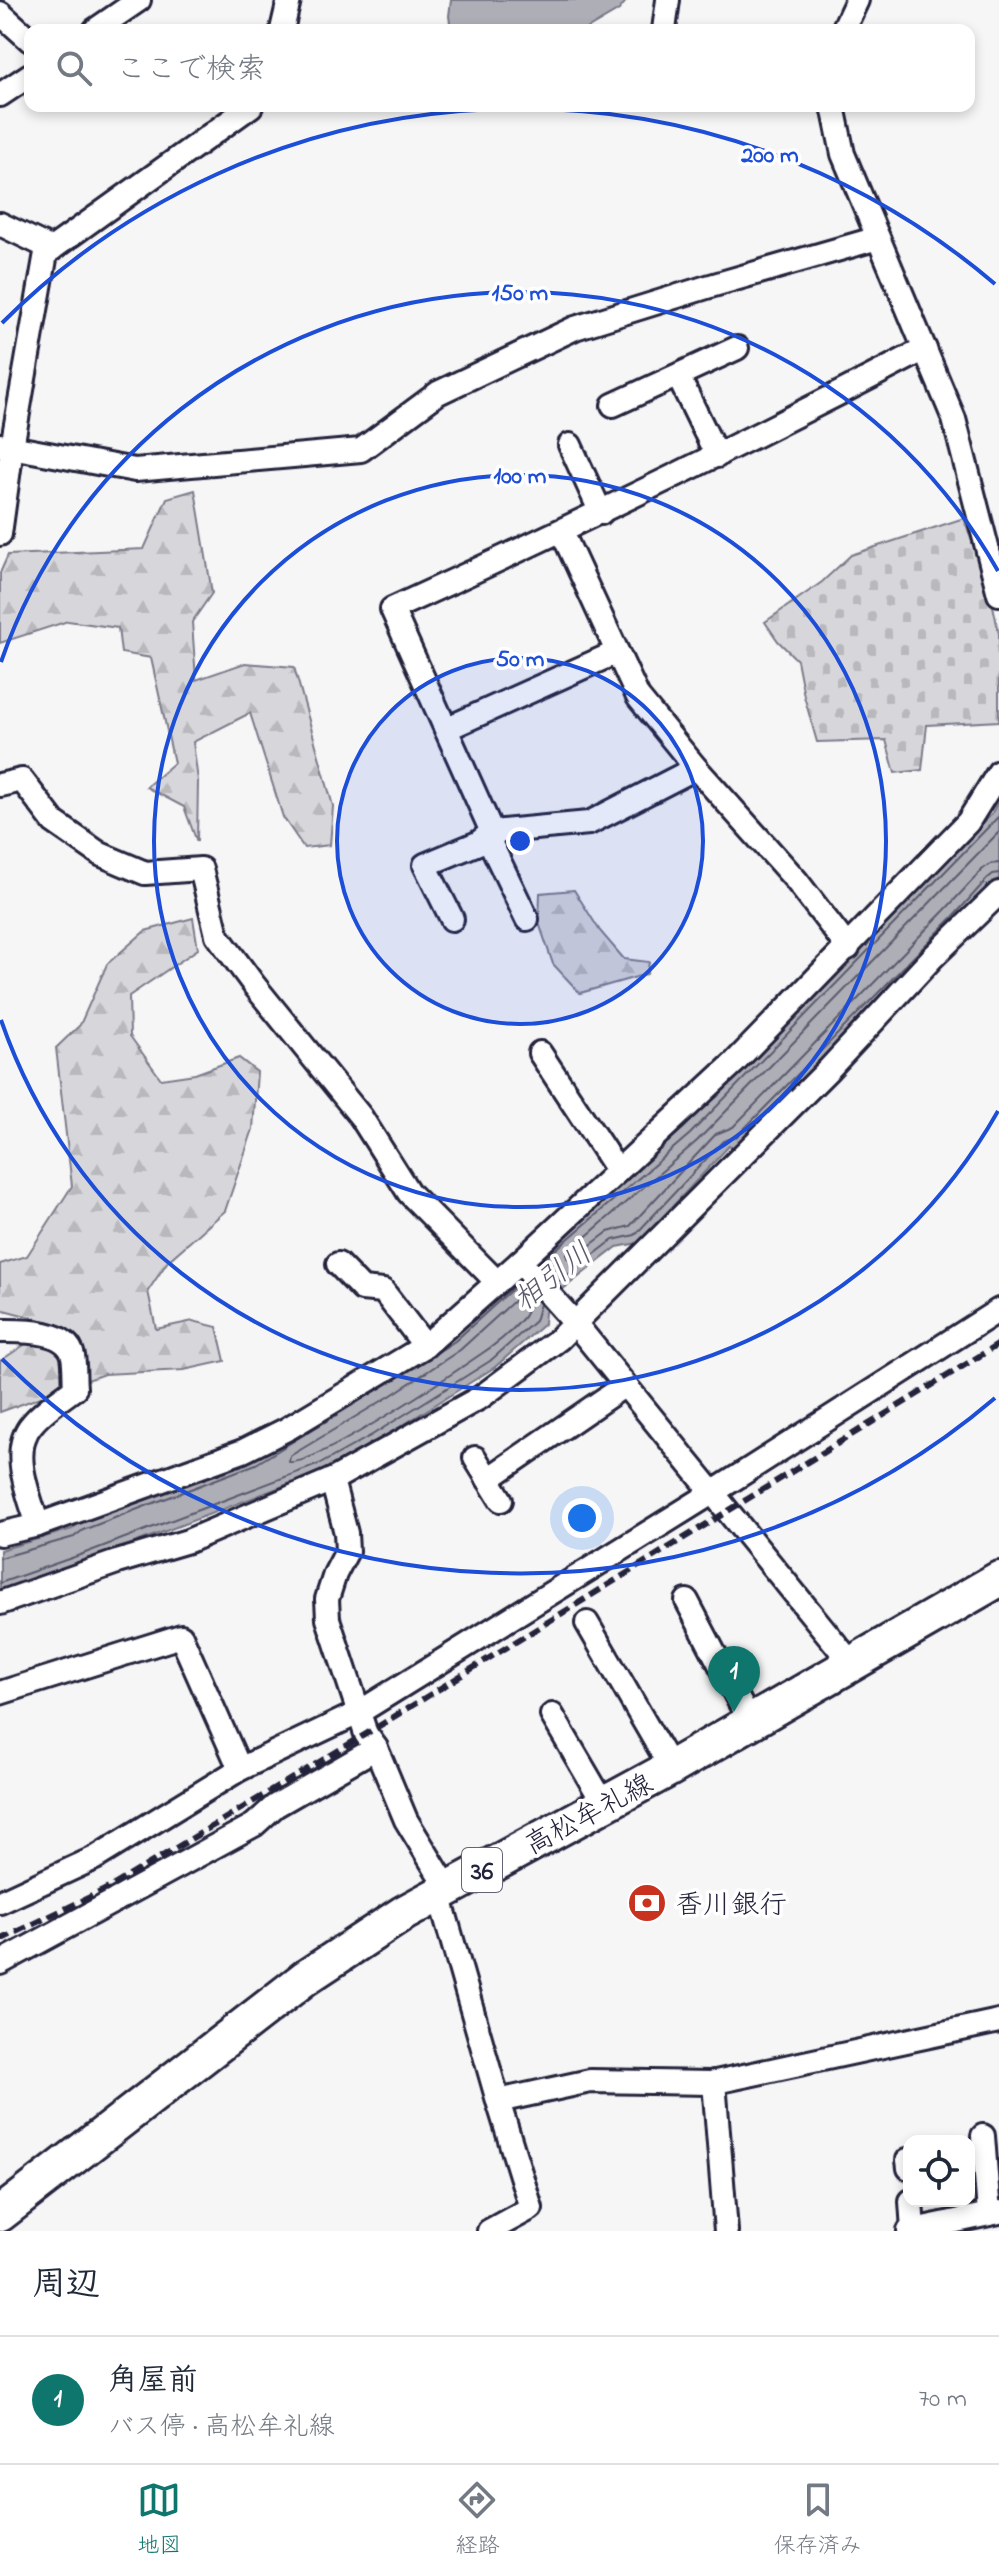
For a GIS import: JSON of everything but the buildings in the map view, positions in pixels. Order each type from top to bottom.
[{"type":"main road","name":"高松牟礼線","points":[[0,2214],[305,1978],[404,1913],[671,1768],[999,1579]]},
{"type":"street","points":[[283,24],[289,0]]},
{"type":"street","points":[[846,24],[857,0]]},
{"type":"street","points":[[665,24],[671,1]]},
{"type":"street","points":[[103,24],[129,3]]},
{"type":"street","points":[[0,13],[24,35]]},
{"type":"street","points":[[0,95],[24,79]]},
{"type":"street","points":[[0,534],[6,446],[46,253],[243,112]]},
{"type":"street","points":[[834,112],[843,154],[954,419],[999,594]]},
{"type":"street","points":[[0,224],[52,249]]},
{"type":"street","points":[[6,446],[135,470],[361,450],[438,393],[575,328],[878,238]]},
{"type":"street","points":[[613,405],[737,348]]},
{"type":"street","points":[[527,919],[392,609],[601,513],[925,349]]},
{"type":"street","points":[[678,376],[717,456]]},
{"type":"street","points":[[570,445],[601,513]]},
{"type":"street","points":[[562,532],[638,697],[696,768],[796,880],[848,948]]},
{"type":"street","points":[[446,729],[617,652]]},
{"type":"street","points":[[452,919],[425,865],[478,843],[490,834],[589,823],[696,768]]},
{"type":"street","points":[[0,1534],[38,1525],[243,1451],[287,1429],[425,1346],[496,1281],[522,1265],[617,1170],[734,1063],[968,822],[999,772]]},
{"type":"street","points":[[0,785],[22,780],[54,822],[100,854],[145,873],[201,869],[217,935],[361,1117],[409,1193],[496,1281]]},
{"type":"street","points":[[0,1603],[188,1541],[332,1480],[481,1397],[559,1339],[818,1080],[933,957],[999,893]]},
{"type":"street","points":[[540,1053],[617,1170]]},
{"type":"street","points":[[338,1264],[362,1289],[383,1291],[425,1346]]},
{"type":"street","points":[[522,1265],[574,1322],[852,1664]]},
{"type":"street","points":[[0,1902],[95,1858],[240,1769],[358,1713],[999,1310]]},
{"type":"street","points":[[0,1331],[44,1334],[64,1341],[73,1354],[75,1388],[31,1424],[22,1442],[24,1476],[38,1525]]},
{"type":"street","points":[[488,1479],[625,1385]]},
{"type":"street","points":[[475,1458],[501,1500]]},
{"type":"street","points":[[332,1480],[346,1533],[347,1551],[327,1599],[328,1619],[366,1734],[376,1748],[406,1820],[443,1891],[498,2101],[531,2208],[489,2231]]},
{"type":"street","points":[[687,1601],[750,1722]]},
{"type":"street","points":[[587,1623],[671,1768]]},
{"type":"street","points":[[0,1693],[181,1636],[240,1769]]},
{"type":"street","points":[[552,1715],[604,1804]]},
{"type":"street","points":[[0,1963],[254,1825],[275,1806],[376,1748]]},
{"type":"street","points":[[498,2101],[590,2081],[714,2082],[999,2021]]},
{"type":"street","points":[[714,2082],[726,2231]]},
{"type":"street","points":[[911,2207],[911,2230],[994,2213],[983,2136]]},
{"type":"green space","points":[[195,490],[212,593],[192,622],[196,680],[245,663],[294,667],[333,806],[330,845],[304,848],[283,817],[250,713],[193,742],[198,781],[197,842],[184,807],[146,787],[174,763],[151,658],[121,653],[118,628],[68,621],[0,643],[0,573],[8,555],[144,549],[167,498]]},
{"type":"green space","points":[[964,518],[992,601],[999,634],[999,721],[927,725],[922,770],[895,773],[886,740],[817,742],[797,660],[765,622],[822,582],[851,555]]},
{"type":"green space","points":[[574,890],[600,931],[624,959],[649,962],[647,974],[580,993],[553,964],[539,923],[540,893]]},
{"type":"green space","points":[[193,918],[198,949],[129,996],[130,1036],[161,1079],[195,1074],[239,1058],[257,1072],[253,1129],[225,1211],[168,1261],[148,1291],[156,1329],[193,1321],[217,1327],[225,1361],[184,1370],[104,1374],[0,1412],[0,1361],[56,1324],[0,1309],[0,1264],[27,1256],[72,1186],[56,1048],[80,1025],[107,964],[145,931]]},
{"type":"water","points":[[451,0],[627,0],[619,10],[595,24],[450,24]]},
{"type":"water","name":"相引川","points":[[999,800],[999,878],[959,923],[736,1149],[729,1146],[638,1243],[617,1247],[558,1293],[545,1312],[544,1324],[495,1367],[376,1442],[325,1470],[0,1591],[0,1550],[72,1529],[78,1524],[252,1457],[304,1427],[594,1204],[684,1128],[991,815]]},
{"type":"railway","points":[[0,1940],[109,1888],[366,1734],[999,1344]]},
{"type":"place","name":"角屋前","points":[[734,1712]]},
{"type":"place","name":"香川銀行","points":[[647,1903]]}]
